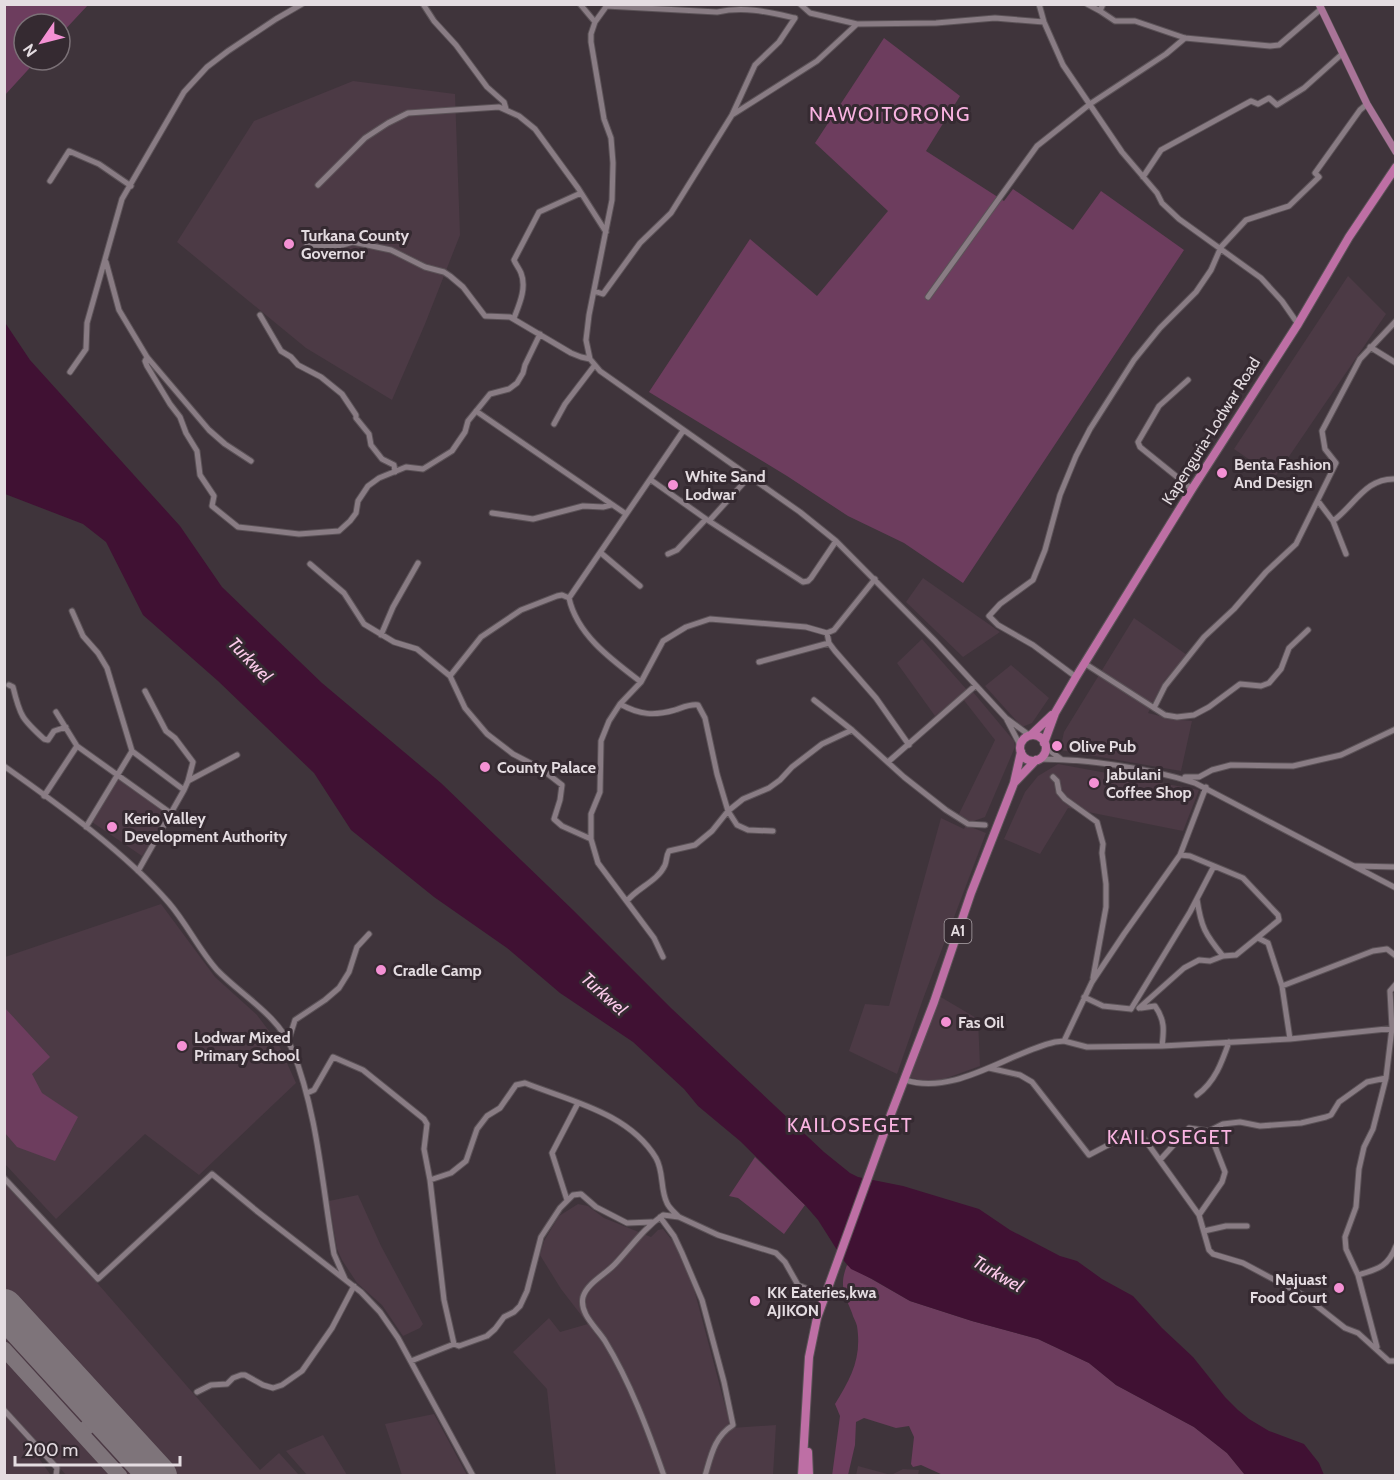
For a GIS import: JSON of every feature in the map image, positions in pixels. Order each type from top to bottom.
[{"type":"highway","name":"Kapenguria-Lodwar Road","points":[[1045,745],[1055,713],[1084,663],[1395,167]]},
{"type":"highway","name":"Kapenguria-Lodwar Road","points":[[1031,735],[1055,713]]},
{"type":"highway","points":[[1031,735],[1038,735],[1045,745],[1044,754],[1037,760],[1028,760],[1021,749],[1023,740],[1031,735]]},
{"type":"highway","name":"A1","points":[[809,1476],[806,1388],[809,1357],[818,1318],[934,1002],[974,883],[1014,783],[1021,749]]},
{"type":"highway","name":"A1","points":[[1014,783],[1037,760]]},
{"type":"highway","name":"A1","points":[[802,1476],[806,1437]]},
{"type":"main road","points":[[1320,7],[1342,54],[1395,152]]},
{"type":"street","points":[[70,372],[87,349],[87,323],[122,199],[184,92],[207,67],[252,34],[302,4]]},
{"type":"street","points":[[423,4],[434,21],[456,45],[488,87],[504,102],[507,109]]},
{"type":"street","points":[[580,4],[595,22]]},
{"type":"street","points":[[717,12],[721,4]]},
{"type":"street","points":[[800,4],[810,13],[857,24],[936,23],[995,18],[1044,22]]},
{"type":"street","points":[[1039,4],[1044,22],[1063,65],[1122,152],[1170,212],[1261,278],[1282,301],[1298,324]]},
{"type":"street","points":[[1088,4],[1115,21],[1135,21],[1185,38],[1270,46],[1279,45],[1320,7]]},
{"type":"street","points":[[1100,11],[1103,4]]},
{"type":"street","points":[[594,291],[603,294],[640,243],[671,213],[732,115],[755,65],[779,42],[795,18],[754,9],[717,12],[607,5],[595,22],[591,42],[604,119],[611,138],[614,183],[610,215],[594,291],[586,340],[590,359],[594,366],[836,541],[1006,718],[1031,735]]},
{"type":"street","points":[[732,115],[817,61],[857,24]]},
{"type":"street","points":[[928,297],[1037,146],[1090,104],[1166,54],[1185,38]]},
{"type":"street","points":[[1143,177],[1161,150],[1251,101],[1258,104],[1269,98],[1277,105],[1304,88],[1342,54]]},
{"type":"street","points":[[1076,677],[1032,645],[998,625],[989,616],[1000,604],[1033,580],[1045,550],[1060,495],[1076,456],[1090,429],[1146,346],[1160,328],[1196,292],[1211,270],[1221,247],[1246,220],[1289,206],[1319,177],[1315,173],[1360,110],[1368,104]]},
{"type":"street","points":[[318,185],[365,138],[408,113],[493,107],[507,109],[535,129],[606,232]]},
{"type":"street","points":[[50,181],[69,151],[99,164],[131,186]]},
{"type":"street","points":[[514,318],[523,286],[521,273],[516,268],[514,260],[539,212],[581,193]]},
{"type":"street","points":[[596,217],[610,215]]},
{"type":"street","points":[[307,245],[339,246],[353,242],[391,250],[425,267],[450,276],[463,287],[485,316],[503,315],[514,318],[581,357],[590,359]]},
{"type":"street","points":[[105,261],[119,310],[147,357],[209,430],[251,461]]},
{"type":"street","points":[[260,315],[281,351],[342,394],[356,418],[369,434],[371,445],[382,459],[394,465],[395,472]]},
{"type":"street","points":[[1154,708],[1165,686],[1204,637],[1296,544],[1336,463],[1325,448],[1322,431],[1354,368],[1395,321]]},
{"type":"street","points":[[147,357],[145,361],[147,366],[180,417],[186,434],[195,447],[200,476],[214,496],[212,506],[238,527],[299,534],[339,531],[356,513],[358,501],[368,486],[379,478],[406,467],[423,469],[452,451],[465,432],[468,421],[490,394],[509,389],[517,383],[524,373],[525,365],[540,334]]},
{"type":"street","points":[[1370,347],[1395,363]]},
{"type":"street","points":[[554,424],[565,404],[594,366]]},
{"type":"street","points":[[1188,380],[1158,406],[1138,442],[1140,447],[1192,489]]},
{"type":"street","points":[[476,411],[626,514]]},
{"type":"street","points":[[641,682],[608,656],[588,635],[572,612],[569,598],[683,431]]},
{"type":"street","points":[[668,554],[677,550],[749,477]]},
{"type":"street","points":[[1333,521],[1359,494],[1377,481],[1395,479]]},
{"type":"street","points":[[651,480],[707,520],[803,582],[811,578],[836,541]]},
{"type":"street","points":[[1317,501],[1333,521],[1346,554]]},
{"type":"street","points":[[492,513],[533,519],[583,506],[611,505]]},
{"type":"street","points":[[601,553],[640,586]]},
{"type":"street","points":[[381,635],[393,607],[418,563]]},
{"type":"street","points":[[310,564],[344,593],[364,624],[381,635],[417,649],[450,676],[465,708],[487,734],[513,754],[540,768],[561,785],[560,800],[554,819],[562,826],[591,839]]},
{"type":"street","points":[[663,957],[654,938],[598,863],[591,839],[591,814],[600,792],[601,741],[609,721],[620,704],[641,682],[663,641],[686,627],[710,619],[806,627],[827,633],[834,630],[874,579]]},
{"type":"street","points":[[450,676],[481,637],[521,610],[557,596],[562,595],[569,598]]},
{"type":"street","points":[[72,611],[82,636],[98,653],[107,668],[132,751],[184,790]]},
{"type":"street","points":[[1084,663],[1165,715],[1177,717],[1194,715],[1209,708],[1240,684],[1261,686],[1269,683],[1281,669],[1289,648],[1308,630]]},
{"type":"street","points":[[827,633],[829,643],[876,698],[909,745]]},
{"type":"street","points":[[759,662],[829,643]]},
{"type":"street","points":[[9,686],[13,687],[22,718],[44,739],[48,740],[54,731],[66,727]]},
{"type":"street","points":[[888,762],[975,686]]},
{"type":"street","points":[[138,871],[172,814],[188,781],[193,762],[175,738],[166,731],[145,691]]},
{"type":"street","points":[[814,700],[934,802],[961,821],[968,824],[985,825]]},
{"type":"street","points":[[620,704],[632,710],[653,715],[691,704],[698,705],[705,718],[728,812],[737,825],[743,828],[772,831]]},
{"type":"street","points":[[56,712],[77,746],[172,814]]},
{"type":"street","points":[[1006,718],[1021,749]]},
{"type":"street","points":[[1037,760],[1061,759],[1176,777],[1199,777],[1212,770],[1231,765],[1293,766],[1341,755],[1395,729]]},
{"type":"street","points":[[627,902],[633,894],[655,877],[665,865],[669,852],[695,845],[743,799],[760,793],[780,780],[792,767],[822,744],[852,730]]},
{"type":"street","points":[[1045,745],[1061,759]]},
{"type":"street","points":[[44,796],[77,746]]},
{"type":"street","points":[[86,827],[132,751]]},
{"type":"street","points":[[188,781],[237,755]]},
{"type":"street","points":[[4,766],[86,827],[138,871],[169,902],[211,962],[266,1015],[288,1042],[307,1093],[334,1254],[346,1280]]},
{"type":"street","points":[[1053,777],[1057,781],[1059,792],[1065,799],[1097,822],[1103,844],[1106,907],[1092,982]]},
{"type":"street","points":[[1176,777],[1206,787],[1395,888]]},
{"type":"street","points":[[1064,1041],[1092,982],[1180,855],[1206,787]]},
{"type":"street","points":[[1138,1008],[1184,968],[1199,960],[1210,961],[1223,956],[1236,955],[1279,920],[1278,915],[1243,878],[1190,856],[1180,855]]},
{"type":"street","points":[[1355,867],[1370,865],[1395,867]]},
{"type":"street","points":[[1131,1009],[1214,866]]},
{"type":"street","points":[[1197,898],[1200,922],[1209,939],[1223,956]]},
{"type":"street","points":[[288,1042],[294,1020],[339,988],[349,972],[357,947],[369,934]]},
{"type":"street","points":[[1258,938],[1268,944],[1282,986],[1290,1039]]},
{"type":"street","points":[[1282,986],[1373,951],[1387,949],[1395,956]]},
{"type":"street","points":[[1377,1348],[1358,1275],[1346,1249],[1345,1237],[1356,1207],[1359,1169],[1364,1147],[1373,1129],[1386,1078],[1394,1028],[1390,991],[1395,984]]},
{"type":"street","points":[[1084,997],[1102,1006],[1131,1009],[1155,1006],[1164,1025],[1162,1046]]},
{"type":"street","points":[[905,1080],[918,1084],[951,1081],[1046,1044],[1064,1041],[1087,1047],[1162,1046],[1290,1039],[1394,1028]]},
{"type":"street","points":[[1197,1095],[1211,1081],[1222,1062],[1229,1042]]},
{"type":"street","points":[[307,1093],[314,1090],[333,1057],[363,1070],[427,1124],[424,1149],[430,1180],[444,1300],[454,1344]]},
{"type":"street","points":[[989,1068],[1020,1075],[1032,1082],[1087,1154],[1093,1154],[1131,1133],[1136,1133],[1147,1140],[1199,1215],[1209,1250],[1213,1254],[1243,1263],[1293,1289],[1345,1328],[1358,1332],[1389,1361],[1395,1361]]},
{"type":"street","points":[[1160,1160],[1189,1128],[1209,1131],[1224,1124],[1240,1122],[1260,1126],[1301,1123],[1326,1117],[1331,1115],[1339,1102],[1367,1082],[1386,1078]]},
{"type":"street","points":[[430,1180],[451,1173],[468,1158],[477,1130],[487,1116],[500,1108],[520,1083],[525,1083],[578,1103],[614,1120],[639,1136],[659,1164],[667,1204],[679,1217]]},
{"type":"street","points":[[567,1200],[552,1153],[578,1103]]},
{"type":"street","points":[[1199,1215],[1222,1182],[1225,1172],[1209,1131]]},
{"type":"street","points":[[4,1178],[98,1279],[212,1174],[354,1286],[380,1312],[398,1338],[473,1476]]},
{"type":"street","points":[[411,1361],[454,1344],[459,1346],[487,1336],[506,1315],[517,1310],[527,1292],[541,1237],[573,1195],[579,1194],[596,1207],[627,1223],[653,1222]]},
{"type":"street","points":[[664,1476],[619,1366],[604,1339],[584,1312],[583,1297],[591,1285],[614,1266],[653,1222],[663,1215],[679,1217],[718,1235],[776,1253],[786,1262],[790,1274],[798,1285],[825,1296]]},
{"type":"street","points":[[660,1217],[674,1236],[702,1300],[733,1425],[718,1438],[709,1456],[705,1476]]},
{"type":"street","points":[[1204,1231],[1226,1226],[1248,1226]]},
{"type":"street","points":[[1358,1275],[1385,1264],[1391,1258],[1395,1246]]},
{"type":"street","points":[[197,1392],[211,1385],[227,1384],[233,1378],[241,1375],[273,1388],[296,1376],[332,1328],[354,1286]]},
{"type":"street","points":[[4,1410],[57,1468],[56,1476]]},
{"type":"shaded area","points":[[5,4],[88,5],[72,22],[72,12],[12,12],[12,72],[26,72],[5,95]]},
{"type":"shaded area","points":[[884,38],[960,96],[926,151],[1004,201],[1013,189],[1073,230],[1101,191],[1184,250],[963,583],[904,543],[848,516],[649,392],[750,239],[817,296],[888,211],[815,143]]},
{"type":"shaded area","points":[[353,81],[455,94],[460,235],[392,400],[306,348],[177,242],[254,121]]},
{"type":"shaded area","points":[[1348,276],[1386,314],[1275,477],[1234,449]]},
{"type":"shaded area","points":[[923,578],[1000,632],[963,657],[906,602]]},
{"type":"shaded area","points":[[1134,618],[1187,655],[1164,681],[1148,713],[1192,721],[1181,771],[1060,750],[1064,732]]},
{"type":"shaded area","points":[[922,639],[967,690],[935,716],[897,663]]},
{"type":"shaded area","points":[[1011,665],[1049,698],[1032,723],[1022,727],[985,686]]},
{"type":"shaded area","points":[[973,692],[1014,741],[1015,747],[985,817],[971,822],[959,814],[995,740],[963,699]]},
{"type":"shaded area","points":[[1058,764],[1199,790],[1183,831],[1068,808],[1040,854],[1004,839],[1025,792],[1038,776]]},
{"type":"shaded area","points":[[118,777],[169,813],[142,856],[92,822]]},
{"type":"shaded area","points":[[941,818],[964,829],[966,825],[986,833],[897,1074],[849,1051],[865,1004],[889,1006]]},
{"type":"shaded area","points":[[161,904],[215,977],[257,1015],[278,1043],[296,1083],[199,1175],[145,1134],[56,1219],[5,1164],[5,957]]},
{"type":"shaded area","points":[[939,996],[978,1019],[980,1066],[933,1083],[908,1077]]},
{"type":"shaded area","points":[[5,1008],[50,1057],[32,1074],[42,1093],[78,1117],[55,1161],[17,1147],[5,1133]]},
{"type":"shaded area","points":[[755,1157],[805,1205],[784,1234],[738,1198],[729,1196]]},
{"type":"shaded area","points":[[4,1183],[99,1285],[260,1470],[279,1453],[299,1475],[66,1475],[5,1407]]},
{"type":"shaded area","points":[[358,1195],[381,1246],[423,1324],[420,1328],[403,1336],[382,1305],[357,1283],[337,1249],[329,1201]]},
{"type":"shaded area","points":[[578,1204],[588,1206],[604,1218],[651,1237],[658,1230],[663,1229],[675,1244],[690,1274],[731,1428],[776,1425],[773,1475],[556,1475],[547,1389],[513,1352],[549,1318],[560,1332],[588,1324],[561,1289],[540,1255],[544,1241],[559,1216]]},
{"type":"shaded area","points":[[847,1265],[910,1301],[1038,1339],[1089,1363],[1116,1385],[1194,1427],[1227,1453],[1245,1475],[943,1475],[921,1465],[913,1467],[911,1464],[914,1437],[909,1426],[896,1428],[864,1418],[856,1422],[855,1445],[848,1475],[832,1476],[840,1416],[835,1404],[854,1367],[858,1348],[857,1326],[844,1289],[843,1279]]},
{"type":"shaded area","points":[[434,1414],[467,1475],[402,1475],[385,1424]]},
{"type":"shaded area","points":[[5,1415],[50,1474],[46,1476],[5,1475]]},
{"type":"shaded area","points":[[323,1435],[347,1475],[307,1475],[286,1451]]},
{"type":"shaded area","points":[[858,1466],[891,1475],[856,1475]]},
{"type":"shaded area","points":[[903,1469],[919,1470],[918,1475],[891,1475]]},
{"type":"water","name":"Turkwel","points":[[4,321],[30,360],[180,526],[222,587],[322,683],[441,783],[671,1008],[824,1152],[858,1177],[903,1186],[979,1209],[1010,1230],[1060,1256],[1077,1261],[1102,1279],[1133,1296],[1193,1357],[1238,1410],[1269,1431],[1304,1444],[1319,1463],[1324,1475],[1245,1475],[1227,1453],[1194,1427],[1116,1385],[1089,1363],[1038,1339],[910,1301],[851,1269],[818,1220],[805,1205],[633,1042],[560,993],[507,948],[434,897],[351,830],[314,773],[218,681],[143,615],[106,542],[83,524],[5,494]]},
{"type":"taxiway","points":[[4,1349],[120,1476]]},
{"type":"taxiway","points":[[81,1433],[101,1414]]},
{"type":"runway","points":[[4,1308],[158,1476]]},
{"type":"place","name":"Turkana County Governor","points":[[289,244]]},
{"type":"place","name":"Benta Fashion And Design","points":[[1222,473]]},
{"type":"place","name":"White Sand Lodwar","points":[[673,485]]},
{"type":"place","name":"Olive Pub","points":[[1057,746]]},
{"type":"place","name":"County Palace","points":[[485,767]]},
{"type":"place","name":"Jabulani Coffee Shop","points":[[1094,783]]},
{"type":"place","name":"Kerio Valley Development Authority","points":[[112,827]]},
{"type":"place","name":"Cradle Camp","points":[[381,970]]},
{"type":"place","name":"Fas Oil","points":[[946,1022]]},
{"type":"place","name":"Lodwar Mixed Primary School","points":[[182,1046]]},
{"type":"place","name":"Najuast Food Court","points":[[1339,1288]]},
{"type":"place","name":"KK Eateries,kwa AJIKON","points":[[755,1301]]},
{"type":"district","name":"NAWOITORONG","points":[[890,114]]},
{"type":"district","name":"KAILOSEGET","points":[[850,1125]]},
{"type":"district","name":"KAILOSEGET","points":[[1170,1137]]}]
